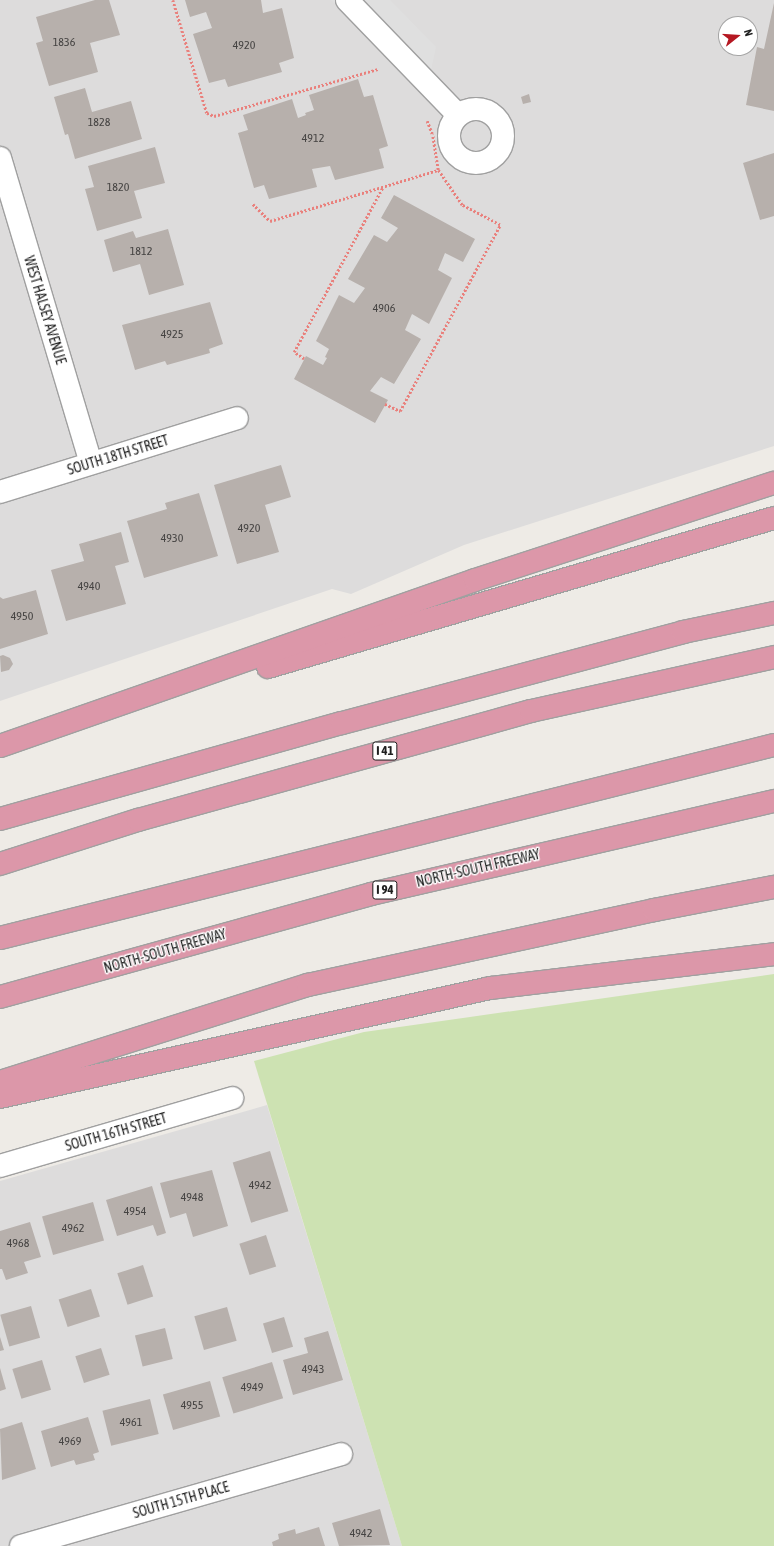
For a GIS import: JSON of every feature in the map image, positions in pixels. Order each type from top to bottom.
[{"type":"highway","points":[[0,746],[475,580],[774,483]]},
{"type":"highway","points":[[36,734],[774,518]]},
{"type":"highway","points":[[0,819],[350,721],[653,640],[774,613]]},
{"type":"highway","name":"I 41","points":[[0,864],[138,820],[531,711],[774,657]]},
{"type":"highway","points":[[0,938],[774,745]]},
{"type":"highway","name":"NORTH-SOUTH FREEWAY","points":[[0,997],[371,894],[774,801]]},
{"type":"highway","points":[[0,1082],[308,985],[654,910],[774,887]]},
{"type":"highway","points":[[0,1097],[490,988],[774,954]]},
{"type":"street","points":[[347,0],[458,115]]},
{"type":"street","name":"WEST HALSEY AVENUE","points":[[0,158],[91,463]]},
{"type":"street","name":"SOUTH 18TH STREET","points":[[0,492],[237,418]]},
{"type":"street","name":"SOUTH 16TH STREET","points":[[0,1166],[232,1098]]},
{"type":"street","name":"SOUTH 15TH PLACE","points":[[21,1546],[341,1454]]},
{"type":"path","points":[[173,0],[207,113],[214,116],[380,68]]},
{"type":"path","points":[[385,404],[400,411],[500,225],[462,206],[438,170],[432,134],[424,114]]},
{"type":"path","points":[[253,204],[270,221],[438,170]]},
{"type":"path","points":[[304,359],[294,352],[383,187]]},
{"type":"shaded area","points":[[0,0],[774,0],[774,446],[464,545],[351,594],[332,589],[0,701]]},
{"type":"shaded area","points":[[331,0],[390,0],[436,47],[431,70],[415,87]]},
{"type":"shaded area","points":[[267,1105],[402,1546],[0,1546],[0,1181]]},
{"type":"green space","points":[[774,974],[774,1546],[402,1546],[254,1061],[364,1032]]},
{"type":"building","points":[[95,0],[109,0],[120,35],[90,43],[98,72],[49,86],[36,43],[43,41],[36,17]]},
{"type":"building","points":[[185,0],[261,0],[263,13],[282,8],[294,58],[279,63],[282,72],[228,87],[225,79],[209,83],[193,34],[212,28],[206,12],[190,17]]},
{"type":"building","points":[[774,3],[774,111],[746,105],[755,56],[758,56],[758,47],[764,49]]},
{"type":"building","points":[[358,79],[364,97],[373,95],[388,146],[379,149],[384,168],[335,180],[330,166],[312,169],[317,187],[269,199],[264,185],[254,188],[238,133],[248,130],[243,115],[292,99],[298,118],[306,115],[305,113],[314,110],[309,95]]},
{"type":"building","points":[[85,88],[92,112],[131,101],[142,139],[75,159],[68,134],[65,135],[54,97]]},
{"type":"building","points":[[529,94],[531,102],[523,104],[521,97]]},
{"type":"building","points":[[155,147],[165,183],[134,191],[142,218],[97,231],[85,189],[94,187],[88,166]]},
{"type":"building","points":[[774,153],[774,216],[760,220],[743,163]]},
{"type":"building","points":[[394,195],[475,239],[463,262],[445,253],[438,270],[452,278],[429,324],[412,314],[405,330],[421,339],[394,384],[381,377],[370,391],[388,400],[375,423],[294,379],[306,356],[323,365],[327,358],[325,357],[329,349],[316,341],[339,295],[354,303],[365,288],[348,279],[374,235],[387,242],[398,228],[381,218]]},
{"type":"building","points":[[168,229],[184,285],[149,295],[140,264],[113,272],[104,240],[133,231],[136,238]]},
{"type":"building","points":[[210,302],[223,344],[209,349],[210,353],[167,365],[165,361],[135,370],[122,325]]},
{"type":"building","points":[[281,465],[291,497],[265,505],[279,552],[237,564],[214,485]]},
{"type":"building","points":[[199,493],[218,556],[144,578],[127,521],[167,509],[165,503]]},
{"type":"building","points":[[121,532],[129,562],[115,566],[126,604],[66,621],[51,570],[84,561],[79,544]]},
{"type":"building","points":[[36,590],[48,634],[0,649],[0,597],[3,599]]},
{"type":"building","points":[[3,655],[10,658],[13,664],[9,670],[1,672],[0,656]]},
{"type":"building","points":[[270,1151],[288,1211],[251,1223],[233,1162]]},
{"type":"building","points":[[212,1170],[228,1226],[193,1237],[186,1213],[170,1218],[160,1183]]},
{"type":"building","points":[[152,1186],[166,1233],[157,1236],[153,1225],[117,1236],[106,1200]]},
{"type":"building","points":[[93,1202],[104,1240],[53,1255],[42,1217]]},
{"type":"building","points":[[30,1222],[41,1257],[24,1262],[28,1273],[6,1280],[2,1269],[0,1269],[0,1231]]},
{"type":"building","points":[[266,1235],[276,1266],[250,1275],[239,1244]]},
{"type":"building","points":[[143,1265],[153,1296],[128,1305],[117,1273]]},
{"type":"building","points":[[91,1289],[100,1317],[68,1327],[59,1300]]},
{"type":"building","points":[[31,1306],[40,1338],[9,1347],[0,1315]]},
{"type":"building","points":[[227,1307],[237,1341],[204,1350],[194,1316]]},
{"type":"building","points":[[284,1317],[293,1347],[272,1353],[263,1323]]},
{"type":"building","points":[[165,1328],[173,1359],[143,1367],[135,1335]]},
{"type":"building","points":[[328,1331],[343,1380],[293,1395],[283,1360],[308,1353],[304,1338]]},
{"type":"building","points":[[0,1337],[4,1350],[0,1351]]},
{"type":"building","points":[[101,1348],[110,1375],[84,1383],[75,1356]]},
{"type":"building","points":[[42,1360],[51,1390],[21,1399],[12,1369]]},
{"type":"building","points":[[272,1362],[283,1398],[233,1414],[222,1377]]},
{"type":"building","points":[[0,1368],[6,1389],[0,1391]]},
{"type":"building","points":[[210,1381],[220,1417],[173,1430],[163,1395]]},
{"type":"building","points":[[150,1399],[159,1434],[111,1446],[102,1411]]},
{"type":"building","points":[[88,1417],[99,1452],[93,1454],[95,1460],[76,1465],[74,1460],[51,1467],[41,1431]]},
{"type":"building","points":[[22,1422],[36,1469],[2,1480],[0,1429]]},
{"type":"building","points":[[380,1509],[390,1545],[339,1546],[332,1523]]},
{"type":"building","points":[[319,1527],[325,1546],[273,1546],[272,1542],[279,1539],[278,1534],[295,1529],[296,1534]]}]
